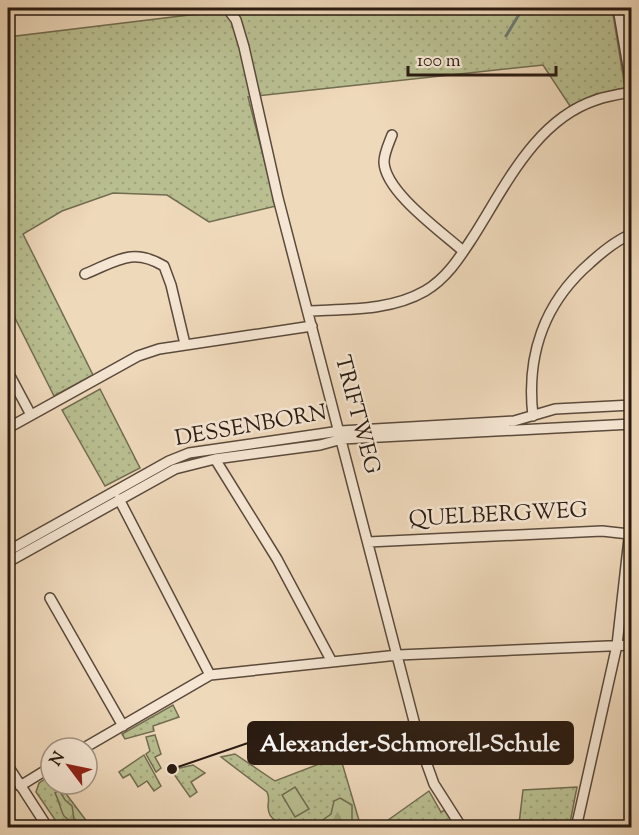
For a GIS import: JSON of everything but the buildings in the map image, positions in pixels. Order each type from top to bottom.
[{"type":"street","name":"TRIFTWEG","points":[[228,8],[236,20],[244,47],[278,198],[427,767],[434,784],[462,828]]},
{"type":"street","points":[[309,311],[360,309],[407,299],[435,284],[450,271],[523,159],[541,136],[577,108],[596,100],[632,91],[618,8]]},
{"type":"street","points":[[392,135],[384,162],[391,181],[407,201],[463,251]]},
{"type":"street","points":[[534,416],[532,368],[537,340],[551,309],[570,280],[598,255],[632,234]]},
{"type":"street","points":[[85,274],[131,256],[142,255],[164,266],[171,285],[185,344]]},
{"type":"street","points":[[8,428],[138,356],[185,344],[312,326]]},
{"type":"street","points":[[8,372],[31,415]]},
{"type":"street","name":"DESSENBORN","points":[[8,551],[170,461],[189,453],[341,435],[514,421],[555,410],[632,405]]},
{"type":"street","name":"DESSENBORN","points":[[8,562],[176,469],[215,459],[320,445],[341,435],[632,424]]},
{"type":"street","points":[[215,459],[277,560],[332,662]]},
{"type":"street","points":[[119,499],[210,675]]},
{"type":"street","points":[[576,828],[617,645],[632,512]]},
{"type":"street","name":"QUELBERGWEG","points":[[368,542],[602,531],[629,534]]},
{"type":"street","points":[[50,598],[123,726]]},
{"type":"street","points":[[99,740],[210,675],[398,656],[632,645]]},
{"type":"street","points":[[8,766],[48,828]]},
{"type":"street","points":[[20,786],[39,774]]},
{"type":"green space","points":[[226,8],[612,8],[625,88],[596,94],[570,106],[543,65],[248,97],[276,206],[209,222],[167,195],[113,193],[62,211],[23,234],[93,375],[54,396],[8,304],[8,37],[222,11]]},
{"type":"green space","points":[[624,8],[631,8],[631,34],[628,34]]},
{"type":"green space","points":[[100,389],[140,468],[105,486],[62,410]]},
{"type":"green space","points":[[173,705],[179,717],[153,726],[154,731],[125,739],[122,734]]},
{"type":"green space","points":[[155,735],[161,754],[155,757],[161,768],[156,772],[146,754],[150,751],[146,737]]},
{"type":"green space","points":[[235,754],[275,781],[340,756],[361,827],[288,827],[299,825],[299,822],[275,820],[269,813],[267,792],[221,757]]},
{"type":"green space","points":[[144,755],[161,786],[154,791],[147,781],[138,787],[130,774],[123,778],[119,772]]},
{"type":"green space","points":[[193,765],[205,773],[191,782],[197,792],[190,797],[171,770]]},
{"type":"green space","points":[[39,783],[39,796],[68,796],[91,827],[60,827],[36,792]]},
{"type":"green space","points":[[295,787],[309,809],[295,817],[282,795]]},
{"type":"green space","points":[[577,787],[570,823],[519,824],[523,790]]},
{"type":"green space","points":[[429,791],[441,812],[445,810],[457,827],[377,828]]},
{"type":"green space","points":[[56,796],[63,796],[72,806],[74,819],[81,827],[72,827],[63,815]]},
{"type":"green space","points":[[340,798],[352,805],[352,821],[358,827],[313,827],[331,814],[334,801]]},
{"type":"waterway","points":[[506,36],[523,8]]},
{"type":"place","name":"Alexander-Schmorell-Schule","points":[[172,769]]}]
